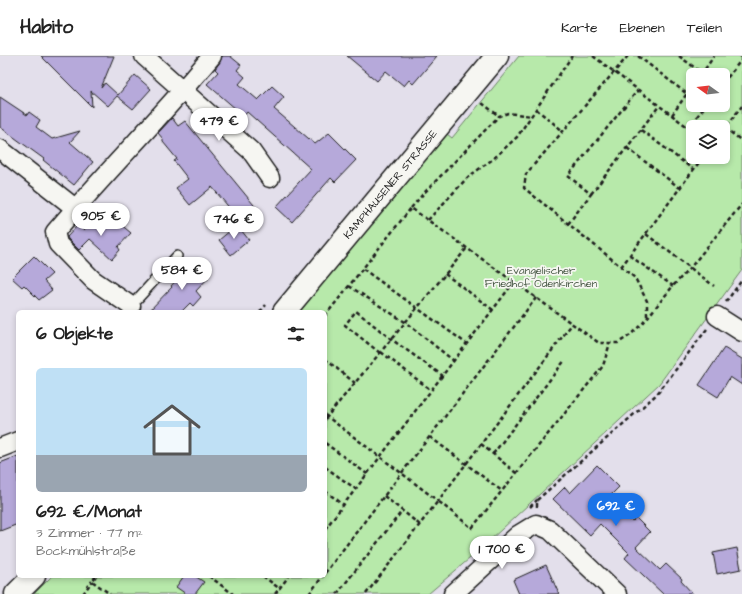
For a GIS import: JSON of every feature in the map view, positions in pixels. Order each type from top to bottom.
[{"type":"main road","name":"KAMPHAUSENER STRASSE","points":[[286,310],[497,56]]},
{"type":"main road","points":[[16,594],[32,578]]},
{"type":"street","points":[[144,56],[251,151],[270,178]]},
{"type":"street","points":[[128,309],[93,280],[58,244],[55,232],[75,208],[184,90],[212,56]]},
{"type":"street","points":[[0,148],[75,208]]},
{"type":"street","points":[[717,316],[742,332]]},
{"type":"street","points":[[0,448],[16,442]]},
{"type":"street","points":[[452,594],[518,535],[536,524],[550,530],[617,594]]},
{"type":"lane","points":[[128,309],[177,256]]},
{"type":"path","points":[[428,220],[468,177],[493,159],[517,137],[572,56]]},
{"type":"path","points":[[593,56],[686,126]]},
{"type":"path","points":[[628,56],[526,174],[524,188],[635,278],[647,301],[647,317]]},
{"type":"path","points":[[638,56],[686,93]]},
{"type":"path","points":[[679,56],[694,68]]},
{"type":"path","points":[[705,68],[714,56]]},
{"type":"path","points":[[730,74],[742,57]]},
{"type":"path","points":[[592,194],[568,176],[638,90]]},
{"type":"path","points":[[672,115],[686,95]]},
{"type":"path","points":[[568,224],[659,106]]},
{"type":"path","points":[[730,123],[741,110],[742,106]]},
{"type":"path","points":[[536,109],[563,131]]},
{"type":"path","points":[[694,120],[701,112]]},
{"type":"path","points":[[327,314],[424,193],[499,116],[508,113],[532,116]]},
{"type":"path","points":[[641,130],[694,170]]},
{"type":"path","points":[[730,131],[742,141]]},
{"type":"path","points":[[627,148],[680,188]]},
{"type":"path","points":[[621,267],[698,164]]},
{"type":"path","points":[[411,208],[599,343],[618,343],[629,336],[647,317],[690,268],[742,204]]},
{"type":"path","points":[[646,234],[714,286]]},
{"type":"path","points":[[327,416],[467,248]]},
{"type":"path","points":[[630,256],[673,286]]},
{"type":"path","points":[[363,269],[467,344]]},
{"type":"path","points":[[445,274],[494,310]]},
{"type":"path","points":[[536,524],[537,500],[657,394],[717,316],[742,280]]},
{"type":"path","points":[[327,526],[514,282]]},
{"type":"path","points":[[349,286],[405,322],[454,360]]},
{"type":"path","points":[[327,570],[536,298]]},
{"type":"path","points":[[431,390],[380,353],[345,325],[356,311],[391,339],[443,376]]},
{"type":"path","points":[[366,594],[572,324]]},
{"type":"path","points":[[327,418],[472,528],[603,366],[610,343]]},
{"type":"path","points":[[493,454],[565,360]]},
{"type":"path","points":[[327,361],[355,383]]},
{"type":"path","points":[[430,437],[502,491]]},
{"type":"path","points":[[327,444],[367,474]]},
{"type":"path","points":[[481,444],[516,473]]},
{"type":"path","points":[[327,468],[356,489]]},
{"type":"path","points":[[327,492],[344,505]]},
{"type":"path","points":[[384,496],[420,525]]},
{"type":"path","points":[[336,594],[402,510]]},
{"type":"path","points":[[83,594],[94,578]]},
{"type":"path","points":[[212,578],[233,594]]},
{"type":"path","points":[[266,578],[280,589]]},
{"type":"path","points":[[275,594],[288,578]]},
{"type":"path","points":[[309,594],[321,578]]},
{"type":"path","points":[[92,581],[110,594]]},
{"type":"green space","name":"Evangelischer Friedhof Odenkirchen","points":[[519,56],[742,56],[742,270],[659,384],[476,553],[428,594],[34,594],[50,578],[327,578],[327,310],[298,310],[447,134],[452,138]]},
{"type":"building","points":[[41,56],[114,56],[101,88],[105,83],[118,95],[135,75],[151,89],[133,109],[117,96],[108,106],[91,91],[92,107]]},
{"type":"building","points":[[222,56],[230,56],[241,65],[237,70],[245,77],[239,84],[258,100],[272,86],[284,97],[274,109],[315,144],[329,133],[356,160],[335,182],[331,178],[292,222],[276,207],[311,169],[247,112],[244,116],[207,84],[218,72],[215,69]]},
{"type":"building","points":[[347,56],[437,56],[413,84],[409,80],[404,86],[386,71],[377,81]]},
{"type":"building","points":[[0,97],[27,115],[29,112],[40,120],[36,127],[52,139],[80,131],[70,142],[93,162],[74,185],[43,160],[44,159],[0,127]]},
{"type":"building","points":[[172,118],[178,126],[185,121],[258,210],[242,223],[212,187],[190,205],[176,188],[188,179],[174,161],[177,159],[163,142],[163,139],[158,133]]},
{"type":"building","points":[[113,218],[131,233],[118,247],[120,250],[112,259],[90,239],[79,250],[67,237],[78,225],[84,231],[94,220],[103,229]]},
{"type":"building","points":[[237,225],[249,240],[231,255],[219,240]]},
{"type":"building","points":[[34,256],[52,274],[44,281],[52,290],[39,300],[24,285],[22,287],[12,278]]},
{"type":"building","points":[[191,262],[208,278],[196,291],[201,297],[193,306],[190,303],[183,310],[150,310],[172,287],[171,286],[180,276],[179,275]]},
{"type":"building","points":[[724,348],[742,359],[742,385],[730,377],[718,397],[699,385]]},
{"type":"building","points":[[16,457],[16,525],[0,531],[0,463]]},
{"type":"building","points":[[597,465],[619,487],[608,498],[632,522],[636,518],[650,532],[636,547],[660,570],[666,564],[682,579],[681,581],[693,594],[663,594],[625,558],[629,553],[600,524],[590,535],[553,499],[565,487],[570,493]]},
{"type":"building","points":[[737,548],[741,569],[717,574],[713,553]]},
{"type":"building","points":[[546,565],[559,594],[519,594],[513,580]]},
{"type":"building","points":[[183,578],[198,578],[204,582],[195,594],[186,594],[176,587]]}]
